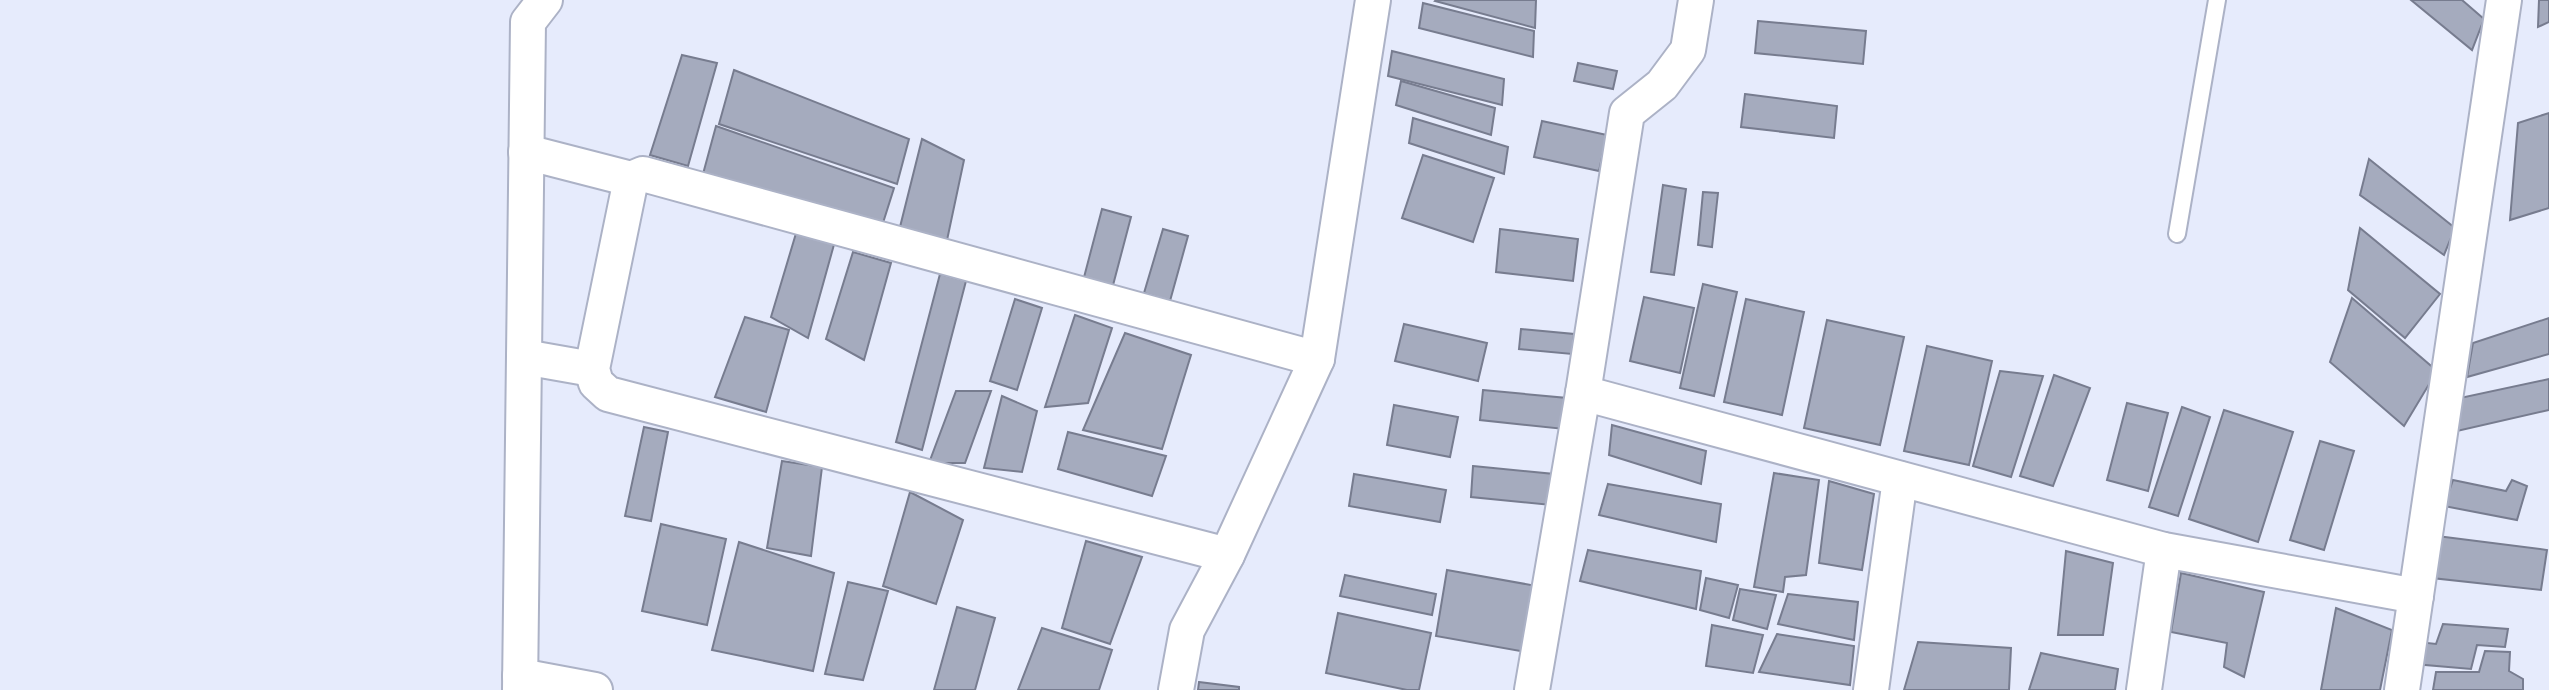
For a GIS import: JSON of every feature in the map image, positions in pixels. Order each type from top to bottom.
[{"type":"street","points":[[545,0],[528,22],[520,683],[595,690]]},
{"type":"street","points":[[1176,690],[1187,630],[1227,555],[1317,359],[1373,0]]},
{"type":"street","points":[[1532,690],[1627,113],[1662,85],[1688,50],[1696,0]]},
{"type":"street","points":[[2402,690],[2504,0]]},
{"type":"street","points":[[526,152],[631,179],[643,174],[1317,359]]},
{"type":"street","points":[[631,179],[592,369],[596,383],[608,394],[1227,555]]},
{"type":"street","points":[[524,357],[592,369]]},
{"type":"street","points":[[1583,393],[2164,550],[2416,596]]},
{"type":"street","points":[[1871,690],[1900,479]]},
{"type":"street","points":[[2144,690],[2164,550]]},
{"type":"lane","points":[[2177,234],[2217,0]]},
{"type":"building","points":[[1536,0],[1535,28],[1435,1]]},
{"type":"building","points":[[2411,0],[2462,0],[2484,19],[2472,50]]},
{"type":"building","points":[[2539,0],[2549,0],[2549,22],[2538,27]]},
{"type":"building","points":[[1423,3],[1534,31],[1533,57],[1419,28]]},
{"type":"building","points":[[1758,21],[1866,31],[1863,64],[1755,53]]},
{"type":"building","points":[[1392,51],[1504,79],[1502,105],[1388,76]]},
{"type":"building","points":[[682,55],[717,63],[688,166],[650,155]]},
{"type":"building","points":[[1578,63],[1617,71],[1613,89],[1574,81]]},
{"type":"building","points":[[734,70],[909,139],[897,184],[719,124]]},
{"type":"building","points":[[1401,81],[1495,108],[1491,135],[1396,105]]},
{"type":"building","points":[[1745,94],[1837,106],[1834,138],[1741,127]]},
{"type":"building","points":[[2549,113],[2549,208],[2510,220],[2518,123]]},
{"type":"building","points":[[1413,118],[1508,147],[1504,174],[1409,143]]},
{"type":"building","points":[[1542,121],[1607,135],[1599,171],[1534,157]]},
{"type":"building","points":[[716,126],[894,188],[882,226],[703,174]]},
{"type":"building","points":[[922,139],[964,160],[946,245],[900,227]]},
{"type":"building","points":[[1423,155],[1494,178],[1473,242],[1402,218]]},
{"type":"building","points":[[2369,159],[2455,228],[2444,255],[2360,195]]},
{"type":"building","points":[[1663,185],[1686,189],[1674,275],[1651,272]]},
{"type":"building","points":[[1703,192],[1718,193],[1712,247],[1698,245]]},
{"type":"building","points":[[1102,209],[1131,217],[1112,289],[1083,281]]},
{"type":"building","points":[[2360,228],[2440,294],[2405,338],[2348,290]]},
{"type":"building","points":[[1163,229],[1188,236],[1170,301],[1144,293]]},
{"type":"building","points":[[1500,229],[1578,239],[1573,281],[1496,272]]},
{"type":"building","points":[[797,230],[835,241],[808,338],[771,317]]},
{"type":"building","points":[[853,252],[891,263],[864,360],[826,339]]},
{"type":"building","points":[[940,274],[966,281],[922,450],[896,442]]},
{"type":"building","points":[[1703,284],[1737,292],[1714,396],[1680,388]]},
{"type":"building","points":[[1644,297],[1694,308],[1680,373],[1630,361]]},
{"type":"building","points":[[2352,298],[2437,371],[2404,426],[2330,362]]},
{"type":"building","points":[[1015,299],[1042,308],[1017,390],[990,381]]},
{"type":"building","points":[[1746,299],[1804,312],[1782,415],[1724,402]]},
{"type":"building","points":[[1075,315],[1112,328],[1088,403],[1045,407]]},
{"type":"building","points":[[745,317],[789,330],[766,412],[715,397]]},
{"type":"building","points":[[2549,318],[2549,354],[2467,377],[2473,343]]},
{"type":"building","points":[[1827,320],[1904,337],[1880,445],[1804,428]]},
{"type":"building","points":[[1404,324],[1487,343],[1478,381],[1395,361]]},
{"type":"building","points":[[1521,329],[1574,334],[1572,354],[1519,349]]},
{"type":"building","points":[[1125,333],[1191,355],[1162,449],[1083,430]]},
{"type":"building","points":[[1927,346],[1992,361],[1969,465],[1904,451]]},
{"type":"building","points":[[2000,371],[2043,376],[2011,477],[1973,466]]},
{"type":"building","points":[[2054,375],[2090,388],[2053,486],[2020,476]]},
{"type":"building","points":[[2549,379],[2549,410],[2457,431],[2460,398]]},
{"type":"building","points":[[1483,390],[1567,398],[1564,429],[1480,420]]},
{"type":"building","points":[[956,391],[991,391],[965,463],[929,463]]},
{"type":"building","points":[[1002,396],[1037,411],[1022,472],[984,468]]},
{"type":"building","points":[[2127,403],[2168,413],[2148,491],[2107,480]]},
{"type":"building","points":[[1394,405],[1458,417],[1450,457],[1387,445]]},
{"type":"building","points":[[2182,407],[2210,417],[2178,516],[2149,507]]},
{"type":"building","points":[[2224,410],[2293,432],[2258,542],[2189,519]]},
{"type":"building","points":[[1612,425],[1706,451],[1701,484],[1609,455]]},
{"type":"building","points":[[644,427],[668,432],[651,521],[625,516]]},
{"type":"building","points":[[1068,432],[1166,456],[1152,496],[1058,469]]},
{"type":"building","points":[[2320,441],[2354,451],[2324,550],[2290,540]]},
{"type":"building","points":[[782,461],[822,467],[811,556],[767,548]]},
{"type":"building","points":[[1473,466],[1554,474],[1551,505],[1471,497]]},
{"type":"building","points":[[1774,473],[1819,480],[1806,575],[1785,577],[1783,592],[1754,587]]},
{"type":"building","points":[[1354,474],[1446,490],[1440,522],[1349,506]]},
{"type":"building","points":[[2453,480],[2506,491],[2512,480],[2527,486],[2517,520],[2444,506]]},
{"type":"building","points":[[1829,481],[1874,494],[1862,570],[1819,563]]},
{"type":"building","points":[[1608,484],[1721,504],[1716,542],[1599,515]]},
{"type":"building","points":[[910,492],[963,520],[936,604],[883,586]]},
{"type":"building","points":[[661,524],[726,539],[707,625],[642,611]]},
{"type":"building","points":[[2437,536],[2547,550],[2541,590],[2432,578]]},
{"type":"building","points":[[1086,541],[1142,557],[1110,644],[1062,628]]},
{"type":"building","points":[[739,542],[834,573],[813,671],[712,650]]},
{"type":"building","points":[[1588,550],[1701,571],[1696,609],[1580,581]]},
{"type":"building","points":[[2066,551],[2113,563],[2103,635],[2058,635]]},
{"type":"building","points":[[1447,570],[1542,587],[1531,653],[1436,636]]},
{"type":"building","points":[[2181,573],[2264,592],[2244,677],[2224,667],[2227,643],[2171,632]]},
{"type":"building","points":[[1345,575],[1436,594],[1432,615],[1340,596]]},
{"type":"building","points":[[1706,578],[1738,585],[1729,618],[1700,610]]},
{"type":"building","points":[[848,582],[888,591],[863,680],[825,674]]},
{"type":"building","points":[[1740,589],[1776,595],[1767,629],[1733,620]]},
{"type":"building","points":[[1788,594],[1858,602],[1854,640],[1778,624]]},
{"type":"building","points":[[957,607],[995,618],[975,690],[934,690]]},
{"type":"building","points":[[2336,608],[2392,630],[2380,690],[2321,690]]},
{"type":"building","points":[[1338,613],[1431,633],[1419,690],[1326,673]]},
{"type":"building","points":[[2443,624],[2508,629],[2505,647],[2477,645],[2471,669],[2414,664],[2419,642],[2436,644]]},
{"type":"building","points":[[1712,625],[1763,635],[1753,673],[1706,666]]},
{"type":"building","points":[[1042,628],[1112,650],[1099,690],[1018,690]]},
{"type":"building","points":[[1777,634],[1854,646],[1850,685],[1759,672]]},
{"type":"building","points":[[1918,642],[2011,648],[2009,690],[1904,690]]},
{"type":"building","points":[[2485,651],[2510,652],[2509,671],[2523,679],[2523,690],[2433,690],[2436,672],[2479,672]]},
{"type":"building","points":[[2041,653],[2118,669],[2115,690],[2029,690]]},
{"type":"building","points":[[1199,682],[1239,687],[1239,690],[1198,690]]}]
